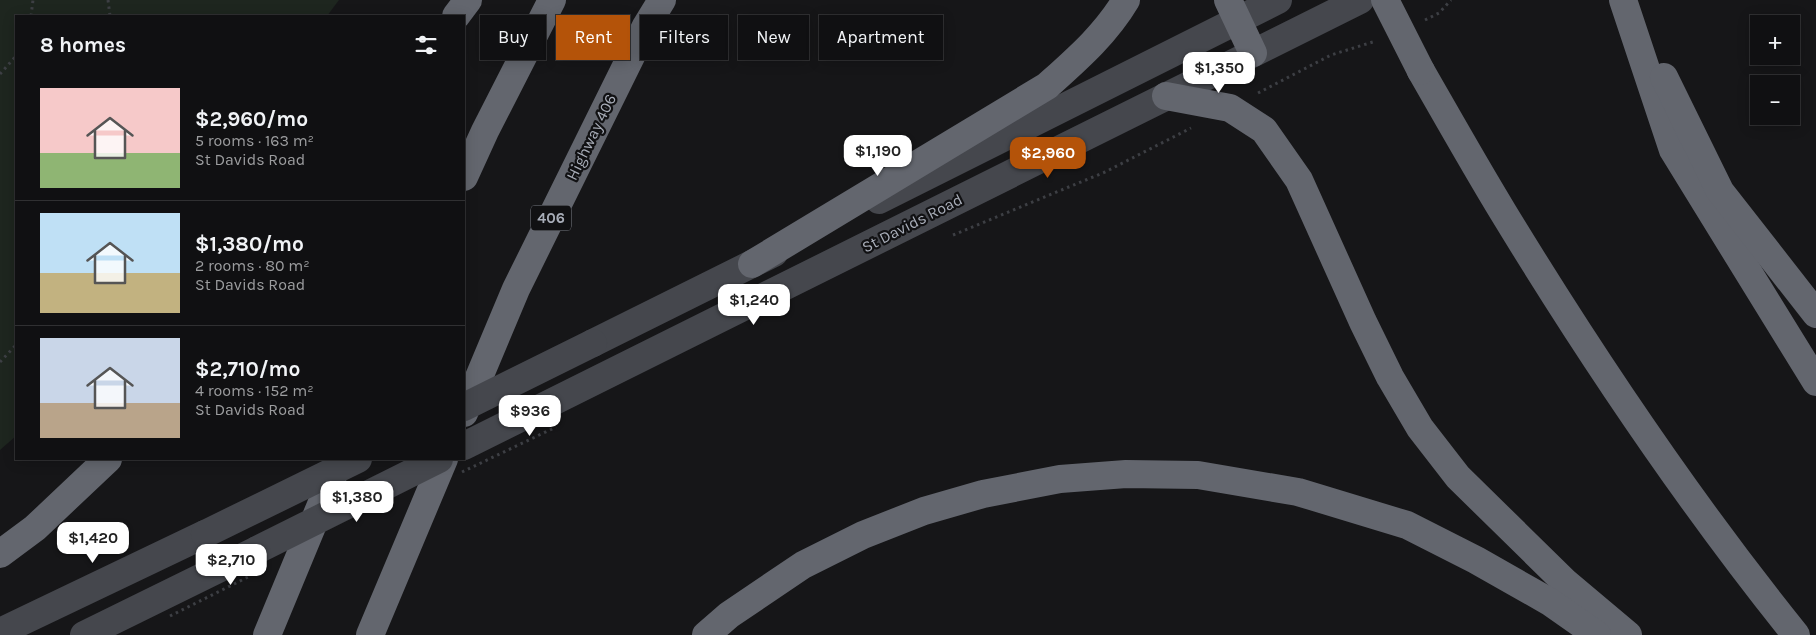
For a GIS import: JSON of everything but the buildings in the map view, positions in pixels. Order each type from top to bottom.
[{"type":"highway","points":[[457,15],[468,0]]},
{"type":"highway","points":[[465,175],[485,131],[552,0]]},
{"type":"highway","name":"Highway 406","points":[[653,15],[662,0]]},
{"type":"highway","points":[[654,15],[666,0]]},
{"type":"highway","points":[[752,264],[1047,86],[1090,48],[1117,16],[1126,0]]},
{"type":"highway","points":[[1385,0],[1421,71],[1502,210],[1578,332],[1683,486],[1751,579],[1796,635]]},
{"type":"highway","points":[[1625,0],[1720,191],[1816,314]]},
{"type":"highway","points":[[1625,0],[1673,150],[1816,382]]},
{"type":"highway","points":[[1233,10],[1253,53]]},
{"type":"highway","name":"Highway 406","points":[[465,411],[516,289],[640,38]]},
{"type":"highway","points":[[1166,96],[1230,108],[1264,130],[1299,180],[1382,361],[1420,428],[1458,477],[1557,592],[1598,635]]},
{"type":"highway","points":[[0,554],[35,528],[107,460]]},
{"type":"highway","points":[[267,635],[340,460]]},
{"type":"highway","points":[[370,635],[444,460]]},
{"type":"highway","points":[[706,635],[729,616],[802,565],[863,535],[924,511],[983,494],[1060,479],[1126,474],[1198,476],[1298,492],[1398,522],[1476,560],[1557,592],[1628,635]]},
{"type":"main road","points":[[465,407],[752,264],[1233,10],[1278,0]]},
{"type":"main road","name":"St Davids Road","points":[[465,446],[1360,0]]},
{"type":"main road","points":[[0,632],[356,460]]},
{"type":"main road","points":[[84,635],[437,460]]},
{"type":"path","points":[[31,15],[33,0]]},
{"type":"path","points":[[108,0],[110,15]]},
{"type":"path","points":[[1421,22],[1439,13],[1451,0]]},
{"type":"path","points":[[950,237],[1105,172],[1331,55],[1377,41]]},
{"type":"path","points":[[0,74],[15,57]]},
{"type":"path","points":[[0,362],[15,346]]},
{"type":"path","points":[[556,427],[565,423]]},
{"type":"shaded area","points":[[0,0],[339,0],[328,15],[15,15],[15,437],[0,450]]}]
